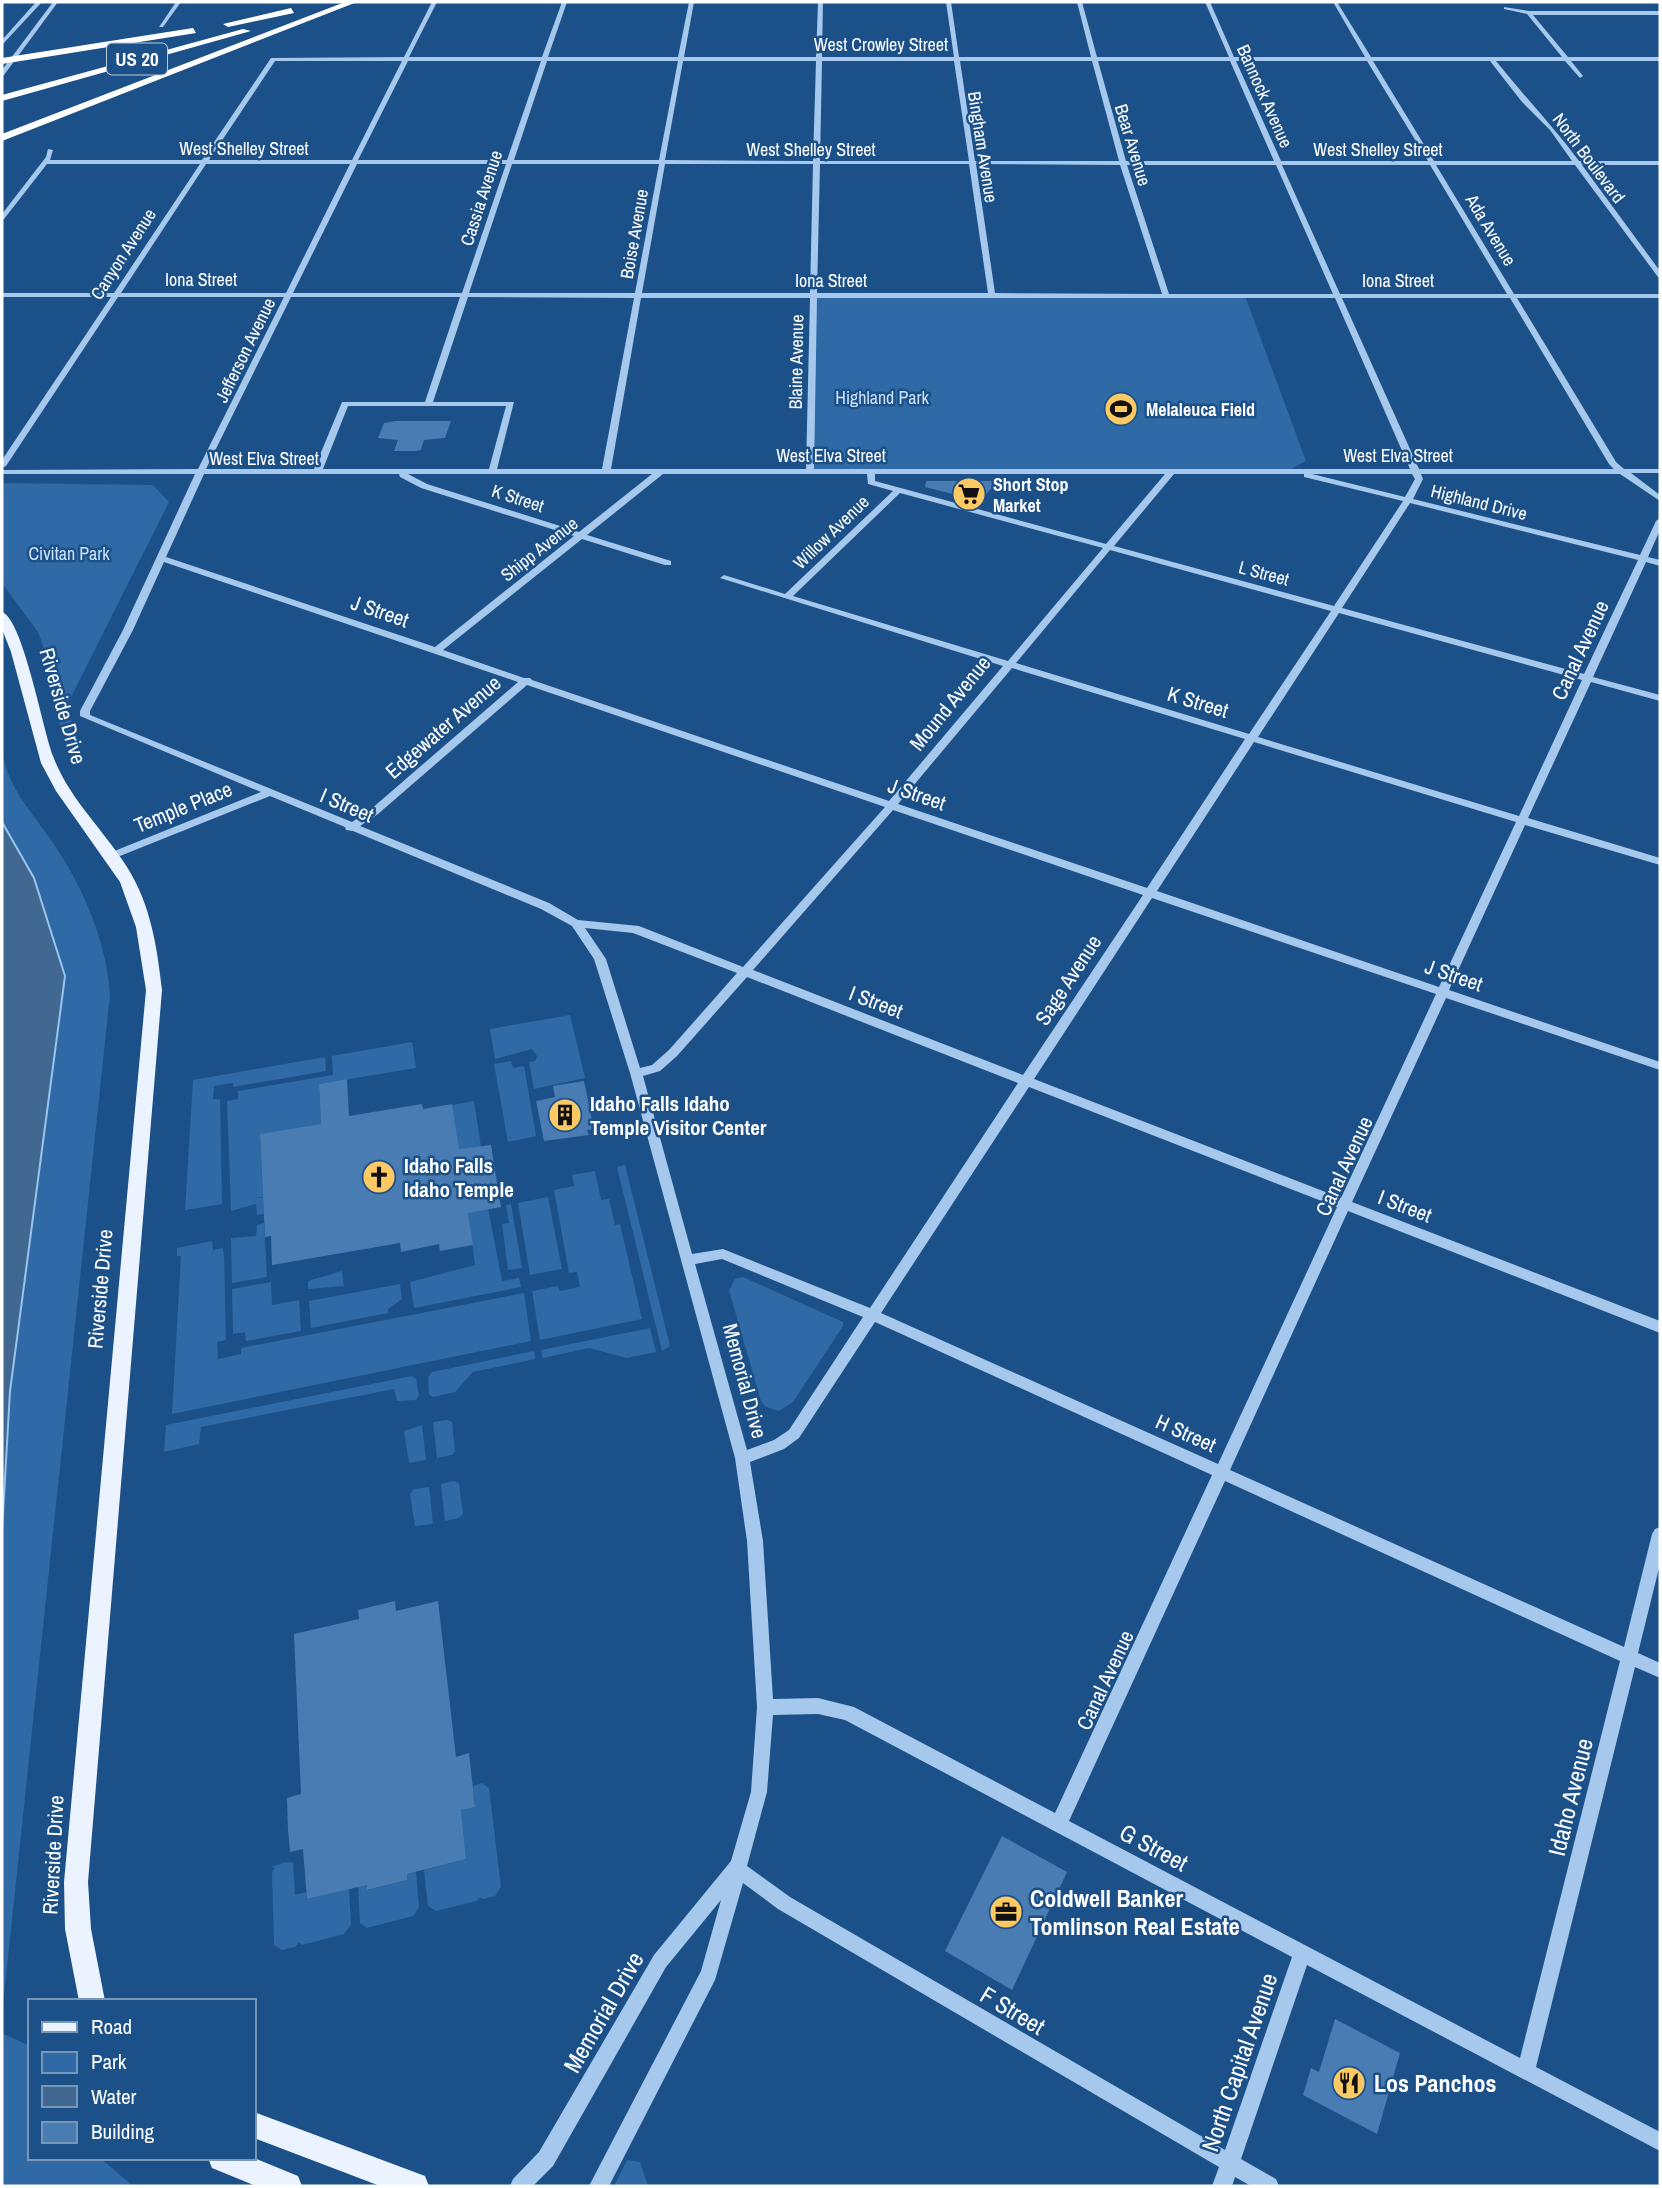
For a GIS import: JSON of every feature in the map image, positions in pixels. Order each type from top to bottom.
[{"type":"highway","points":[[2,138],[350,2]]},
{"type":"highway","name":"US 20","points":[[4,94],[54,82],[220,31],[256,30],[350,2]]},
{"type":"highway","points":[[220,31],[296,9]]},
{"type":"highway","points":[[7,60],[208,28]]},
{"type":"highway","points":[[23,44],[26,52],[49,55]]},
{"type":"main road","name":"Riverside Drive","points":[[2,616],[22,659],[38,732],[57,784],[111,856],[134,895],[148,938],[154,990],[76,1882],[78,1929],[92,1999]]},
{"type":"main road","points":[[256,2126],[415,2186]]},
{"type":"main road","points":[[227,2160],[288,2186]]},
{"type":"street","points":[[3,40],[39,2]]},
{"type":"street","points":[[2,74],[7,60],[23,44],[55,2]]},
{"type":"street","points":[[161,26],[178,2]]},
{"type":"street","name":"Jefferson Avenue","points":[[85,711],[128,630],[200,473],[434,2]]},
{"type":"street","name":"Cassia Avenue","points":[[428,404],[564,2]]},
{"type":"street","name":"Boise Avenue","points":[[606,472],[691,2]]},
{"type":"street","name":"Blaine Avenue","points":[[810,471],[820,2]]},
{"type":"street","name":"Bingham Avenue","points":[[948,2],[992,295]]},
{"type":"street","name":"Bear Avenue","points":[[1079,2],[1123,163],[1166,296]]},
{"type":"street","name":"Bannock Avenue","points":[[1207,2],[1415,470]]},
{"type":"street","name":"Ada Avenue","points":[[1335,2],[1613,464],[1624,471]]},
{"type":"street","points":[[1506,8],[1529,13],[1660,13]]},
{"type":"street","points":[[1529,13],[1580,76]]},
{"type":"street","name":"North Boulevard","points":[[1492,59],[1576,163],[1660,276]]},
{"type":"street","name":"West Crowley Street","points":[[270,60],[1660,59]]},
{"type":"street","name":"Canyon Avenue","points":[[2,466],[270,60]]},
{"type":"street","points":[[2,218],[46,162],[50,150]]},
{"type":"street","name":"West Shelley Street","points":[[46,162],[1660,163]]},
{"type":"street","name":"Iona Street","points":[[2,295],[1660,296]]},
{"type":"street","points":[[317,473],[345,404],[511,404],[492,473]]},
{"type":"street","name":"Mound Avenue","points":[[636,1073],[656,1068],[674,1053],[891,806],[1006,665],[1110,547],[1173,470]]},
{"type":"street","name":"Highland Drive","points":[[1289,470],[1660,563]]},
{"type":"street","name":"Sage Avenue","points":[[742,1458],[779,1445],[794,1434],[1338,609],[1408,500],[1419,479],[1415,470]]},
{"type":"street","name":"Shipp Avenue","points":[[436,651],[660,471]]},
{"type":"street","name":"L Street","points":[[871,471],[871,482],[1660,698]]},
{"type":"street","points":[[1624,471],[1660,499]]},
{"type":"street","name":"West Elva Street","points":[[2,472],[1660,471]]},
{"type":"street","name":"K Street","points":[[400,473],[424,486],[668,563]]},
{"type":"street","name":"Willow Avenue","points":[[787,597],[898,489]]},
{"type":"street","name":"Canal Avenue","points":[[1059,1824],[1446,992],[1660,521]]},
{"type":"street","name":"J Street","points":[[162,558],[1660,1066]]},
{"type":"street","name":"K Street","points":[[724,578],[1660,862]]},
{"type":"street","name":"Edgewater Avenue","points":[[350,828],[374,812],[527,680]]},
{"type":"street","name":"I Street","points":[[85,711],[84,714],[90,719],[545,906],[576,923],[635,929],[1660,1327]]},
{"type":"street","name":"Temple Place","points":[[111,856],[269,793]]},
{"type":"street","name":"Memorial Drive","points":[[576,923],[600,959],[636,1073],[742,1458],[755,1541],[765,1707],[759,1792],[709,1974],[598,2186]]},
{"type":"street","name":"H Street","points":[[688,1260],[723,1254],[873,1315],[1660,1671]]},
{"type":"street","name":"Idaho Avenue","points":[[1526,2071],[1660,1534]]},
{"type":"street","name":"G Street","points":[[765,1707],[818,1706],[848,1713],[1660,2142]]},
{"type":"street","name":"Memorial Drive","points":[[520,2186],[546,2159],[660,1961],[736,1868]]},
{"type":"street","name":"F Street","points":[[736,1868],[784,1903],[1269,2186]]},
{"type":"street","name":"North Capital Avenue","points":[[1222,2186],[1302,1954]]},
{"type":"green space","name":"Melaleuca Field","points":[[813,295],[1245,296],[1306,461],[1289,470],[810,471]]},
{"type":"green space","name":"Civitan Park","points":[[2,483],[153,485],[169,502],[66,707],[65,715],[77,726],[66,733],[60,727],[49,662],[38,632],[2,583]]},
{"type":"green space","points":[[2,751],[10,779],[67,865],[85,900],[104,957],[110,995],[2,2014],[2,1531],[34,878],[2,822]]},
{"type":"green space","points":[[570,1015],[585,1078],[534,1089],[529,1062],[535,1061],[537,1056],[532,1049],[495,1059],[490,1029]]},
{"type":"green space","points":[[412,1042],[416,1068],[319,1084],[321,1124],[260,1135],[263,1197],[256,1198],[263,1198],[264,1214],[257,1215],[256,1204],[231,1211],[227,1101],[238,1099],[238,1091],[333,1075],[332,1056]]},
{"type":"green space","points":[[325,1057],[326,1071],[233,1087],[233,1083],[214,1086],[213,1099],[220,1099],[222,1204],[185,1210],[193,1080]]},
{"type":"green space","points":[[511,1061],[513,1068],[524,1066],[536,1136],[508,1142],[494,1064]]},
{"type":"green space","points":[[474,1101],[481,1147],[459,1151],[452,1105]]},
{"type":"green space","points":[[625,1165],[670,1346],[662,1351],[617,1167]]},
{"type":"green space","points":[[595,1171],[601,1200],[609,1199],[615,1225],[620,1224],[642,1319],[540,1340],[532,1291],[558,1286],[560,1291],[580,1287],[577,1272],[569,1273],[554,1190],[574,1186],[572,1175]]},
{"type":"green space","points":[[548,1197],[562,1269],[530,1275],[518,1203]]},
{"type":"green space","points":[[511,1204],[522,1268],[508,1270],[502,1224],[509,1223],[506,1205]]},
{"type":"green space","points":[[488,1208],[502,1281],[519,1278],[521,1287],[414,1308],[410,1282],[475,1265],[468,1212]]},
{"type":"green space","points":[[264,1223],[267,1277],[232,1283],[231,1238],[256,1236],[257,1225]]},
{"type":"green space","points":[[212,1241],[213,1250],[223,1248],[224,1257],[226,1340],[217,1342],[218,1359],[241,1354],[241,1348],[524,1293],[531,1341],[172,1414],[181,1256],[177,1256],[177,1248]]},
{"type":"green space","points":[[342,1271],[344,1286],[308,1289],[308,1281]]},
{"type":"green space","points":[[743,1277],[843,1322],[843,1326],[793,1402],[779,1411],[766,1407],[761,1401],[729,1290],[735,1279]]},
{"type":"green space","points":[[271,1282],[272,1305],[299,1300],[301,1331],[246,1341],[245,1332],[233,1334],[232,1289]]},
{"type":"green space","points":[[400,1284],[402,1299],[388,1309],[388,1313],[311,1328],[309,1301]]},
{"type":"green space","points":[[650,1328],[656,1352],[627,1358],[589,1348],[543,1358],[541,1350]]},
{"type":"green space","points":[[534,1351],[535,1359],[473,1372],[455,1392],[433,1397],[429,1394],[428,1377],[432,1372]]},
{"type":"green space","points":[[412,1376],[416,1379],[419,1396],[416,1400],[397,1401],[394,1389],[201,1427],[199,1444],[164,1452],[166,1425]]},
{"type":"green space","points":[[433,1422],[452,1422],[455,1451],[452,1455],[437,1458]]},
{"type":"green space","points":[[422,1425],[426,1460],[409,1463],[404,1431]]},
{"type":"green space","points":[[454,1481],[459,1483],[463,1514],[459,1518],[445,1521],[441,1484]]},
{"type":"green space","points":[[429,1487],[433,1524],[415,1526],[410,1494],[414,1489]]},
{"type":"green space","points":[[482,1783],[489,1788],[501,1887],[495,1896],[483,1899],[480,1897],[476,1901],[436,1911],[428,1906],[424,1870],[466,1859],[461,1810],[475,1806],[473,1786]]},
{"type":"green space","points":[[286,1862],[293,1863],[295,1895],[306,1892],[307,1899],[349,1889],[351,1925],[344,1934],[302,1945],[299,1942],[295,1947],[282,1950],[274,1945],[272,1872],[275,1868],[271,1867]]},
{"type":"green space","points":[[416,1872],[419,1908],[413,1916],[367,1928],[360,1923],[358,1887],[367,1885],[368,1890],[407,1880],[407,1874]]},
{"type":"green space","points":[[2,2033],[28,2045],[28,2160],[102,2160],[133,2186],[2,2186]]},
{"type":"green space","points":[[627,2160],[640,2162],[648,2186],[614,2186]]},
{"type":"water","points":[[2,822],[34,878],[65,976],[10,1391],[2,1531]]},
{"type":"building","points":[[451,421],[445,438],[424,440],[421,450],[394,451],[398,440],[378,438],[384,423]]},
{"type":"building","name":"Short Stop Market","points":[[926,481],[998,481],[980,501],[925,487]]},
{"type":"building","name":"Idaho Falls Idaho Temple","points":[[347,1079],[349,1116],[422,1104],[423,1109],[452,1104],[459,1149],[491,1145],[501,1207],[468,1213],[473,1245],[440,1251],[439,1244],[401,1252],[400,1243],[272,1265],[271,1236],[265,1237],[260,1134],[321,1124],[319,1084]]},
{"type":"building","name":"Idaho Falls Idaho Temple Visitor Center","points":[[584,1081],[594,1129],[587,1130],[589,1135],[544,1141],[536,1101],[555,1097],[553,1086]]},
{"type":"building","points":[[395,1601],[396,1611],[438,1601],[456,1757],[469,1753],[475,1807],[461,1810],[466,1859],[407,1874],[407,1880],[367,1890],[367,1885],[307,1899],[303,1849],[290,1852],[288,1830],[287,1798],[301,1794],[294,1634],[359,1619],[358,1610]]},
{"type":"building","name":"Coldwell Banker Tomlinson Real Estate","points":[[1002,1836],[1067,1872],[1012,1990],[945,1951]]},
{"type":"building","name":"Los Panchos","points":[[1335,2019],[1400,2053],[1377,2134],[1303,2095],[1311,2068],[1319,2072]]},
{"type":"place","name":"Melaleuca Field","points":[[1121,409]]},
{"type":"place","name":"Short Stop Market","points":[[969,494]]},
{"type":"place","name":"Idaho Falls Idaho Temple Visitor Center","points":[[565,1115]]},
{"type":"place","name":"Idaho Falls Idaho Temple","points":[[379,1177]]},
{"type":"place","name":"Coldwell Banker Tomlinson Real Estate","points":[[1006,1912]]},
{"type":"place","name":"Los Panchos","points":[[1349,2083]]},
{"type":"park label","name":"Highland Park","points":[[882,397]]}]
